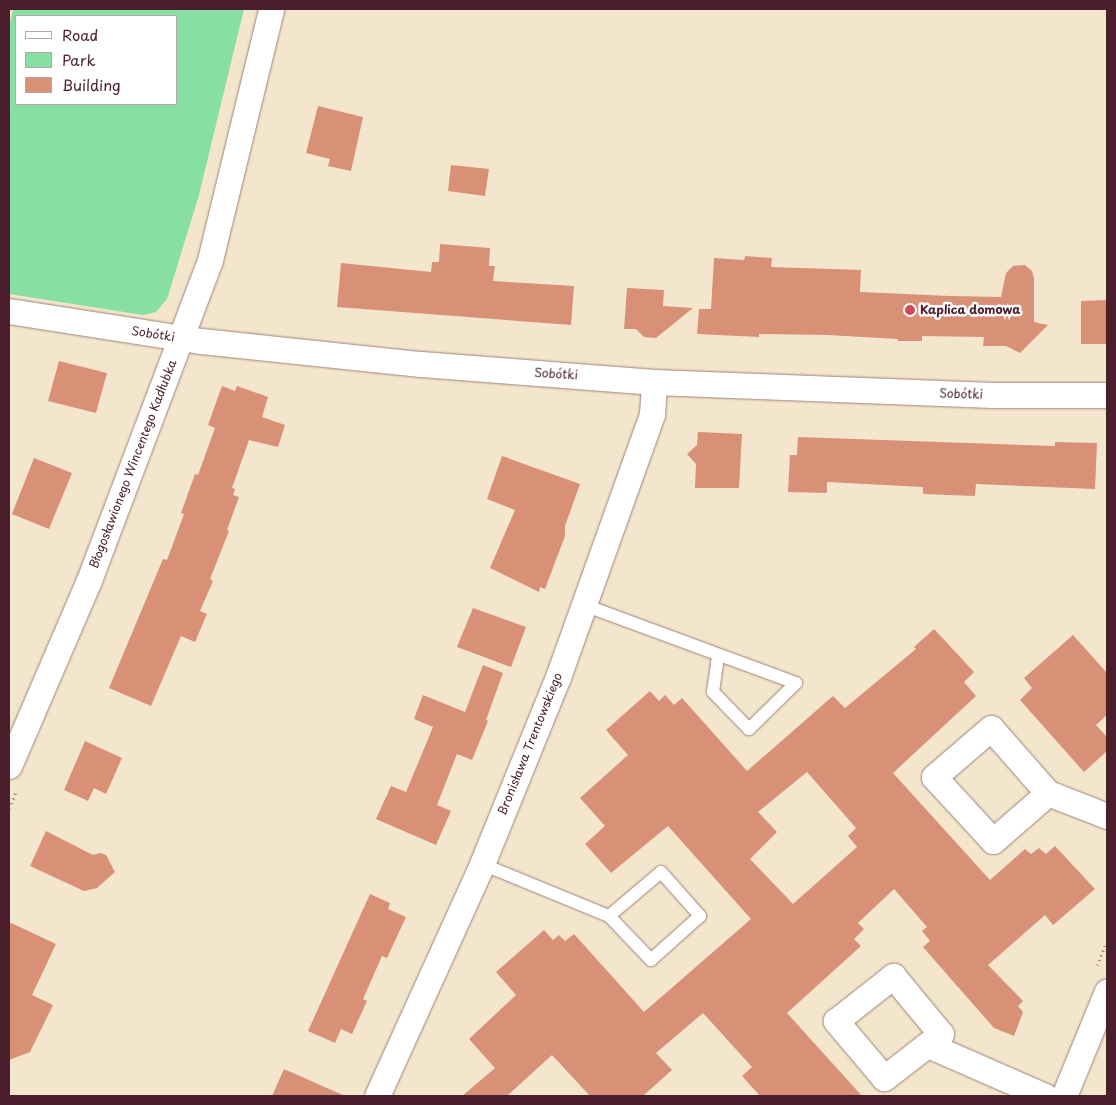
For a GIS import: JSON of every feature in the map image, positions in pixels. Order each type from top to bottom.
[{"type":"street","name":"Błogosławionego Wincentego Kadłubka","points":[[9,766],[88,583],[210,260],[271,9]]},
{"type":"street","name":"Sobótki","points":[[9,311],[181,339],[421,364],[654,382],[993,395],[1107,395]]},
{"type":"street","name":"Bronisława Trentowskiego","points":[[378,1096],[482,864],[558,677],[652,414],[654,382]]},
{"type":"street","points":[[1048,793],[993,841],[934,777],[991,728],[1048,793],[1107,816]]},
{"type":"street","points":[[1064,1096],[1107,991]]},
{"type":"street","points":[[928,1045],[1045,1096]]},
{"type":"lane","points":[[584,605],[718,656],[796,683],[749,729],[713,692],[718,656]]},
{"type":"lane","points":[[482,864],[609,916],[651,960],[700,916],[661,872],[609,916]]},
{"type":"green space","points":[[13,9],[244,9],[199,195],[167,299],[156,312],[143,315],[9,294],[9,28]]},
{"type":"building","points":[[318,106],[363,117],[351,171],[328,166],[330,159],[306,153]]},
{"type":"building","points":[[451,165],[489,169],[485,196],[448,191]]},
{"type":"building","points":[[440,244],[490,248],[489,266],[495,266],[493,281],[574,286],[571,325],[337,307],[341,263],[431,272],[432,262],[439,262]]},
{"type":"building","points":[[745,256],[772,258],[771,267],[861,270],[860,292],[950,296],[1001,297],[1006,273],[1013,266],[1025,265],[1032,271],[1034,278],[1034,322],[1048,325],[1020,353],[1006,346],[983,346],[984,337],[922,336],[922,341],[898,341],[898,339],[827,335],[759,334],[759,337],[697,334],[699,309],[711,309],[714,258],[744,260]]},
{"type":"building","points":[[627,288],[664,290],[663,306],[693,308],[656,338],[644,337],[636,329],[624,329]]},
{"type":"building","points":[[1107,300],[1107,344],[1081,344],[1081,301]]},
{"type":"building","points":[[59,361],[107,373],[96,413],[48,401]]},
{"type":"building","points":[[222,386],[235,391],[237,386],[268,397],[262,417],[285,425],[278,447],[249,440],[232,488],[235,489],[233,495],[239,497],[227,530],[229,531],[210,579],[213,581],[200,611],[207,614],[195,642],[181,636],[151,706],[109,688],[163,559],[167,560],[184,514],[181,513],[195,474],[198,475],[215,428],[208,425]]},
{"type":"building","points":[[698,432],[742,434],[739,488],[695,488],[696,464],[687,454],[697,445]]},
{"type":"building","points":[[798,437],[1055,446],[1055,442],[1097,443],[1095,489],[976,484],[975,496],[923,494],[923,487],[827,482],[827,493],[788,492],[790,455],[797,455]]},
{"type":"building","points":[[502,456],[580,484],[565,526],[565,536],[545,589],[540,587],[539,592],[490,568],[515,510],[487,499]]},
{"type":"building","points":[[34,458],[72,473],[49,529],[12,514]]},
{"type":"building","points":[[473,608],[526,627],[511,667],[457,647]]},
{"type":"building","points":[[934,629],[974,672],[964,682],[976,696],[893,773],[990,880],[1025,849],[1031,854],[1039,848],[1046,854],[1055,846],[1095,889],[1053,925],[1045,915],[988,965],[1023,1001],[1018,1006],[1023,1012],[1014,1036],[994,1028],[923,947],[930,941],[922,931],[927,927],[894,889],[858,923],[864,929],[854,939],[861,946],[787,1013],[862,1096],[760,1096],[742,1076],[752,1067],[703,1013],[656,1053],[672,1070],[643,1096],[590,1096],[552,1055],[507,1096],[462,1096],[495,1068],[469,1039],[516,995],[496,972],[544,930],[553,940],[559,935],[565,941],[574,934],[644,1012],[751,919],[668,826],[611,873],[585,844],[605,826],[580,798],[628,755],[606,730],[650,691],[659,701],[665,695],[674,705],[682,698],[747,771],[833,696],[845,708],[916,649],[914,647]],"holes":[[[807,772],[856,828],[848,836],[857,847],[793,904],[750,859],[777,832],[758,812]]]},
{"type":"building","points":[[1073,635],[1107,673],[1107,715],[1096,725],[1107,737],[1107,751],[1084,772],[1020,700],[1032,688],[1024,678]]},
{"type":"building","points":[[483,665],[503,673],[486,720],[488,721],[472,760],[457,754],[437,805],[451,811],[436,845],[376,819],[391,786],[406,792],[433,727],[414,719],[423,695],[465,712]]},
{"type":"building","points":[[85,741],[122,758],[106,794],[94,788],[88,801],[64,790]]},
{"type":"building","points":[[46,831],[93,855],[100,853],[106,855],[115,872],[97,888],[84,891],[30,866]]},
{"type":"building","points":[[370,894],[390,903],[388,909],[406,917],[387,958],[382,956],[363,999],[367,1001],[352,1034],[341,1029],[335,1043],[308,1031]]},
{"type":"building","points":[[9,922],[56,944],[32,995],[53,1005],[30,1052],[9,1060]]},
{"type":"building","points":[[284,1069],[345,1096],[272,1096]]},
{"type":"place","name":"Kaplica domowa","points":[[910,310]]}]
